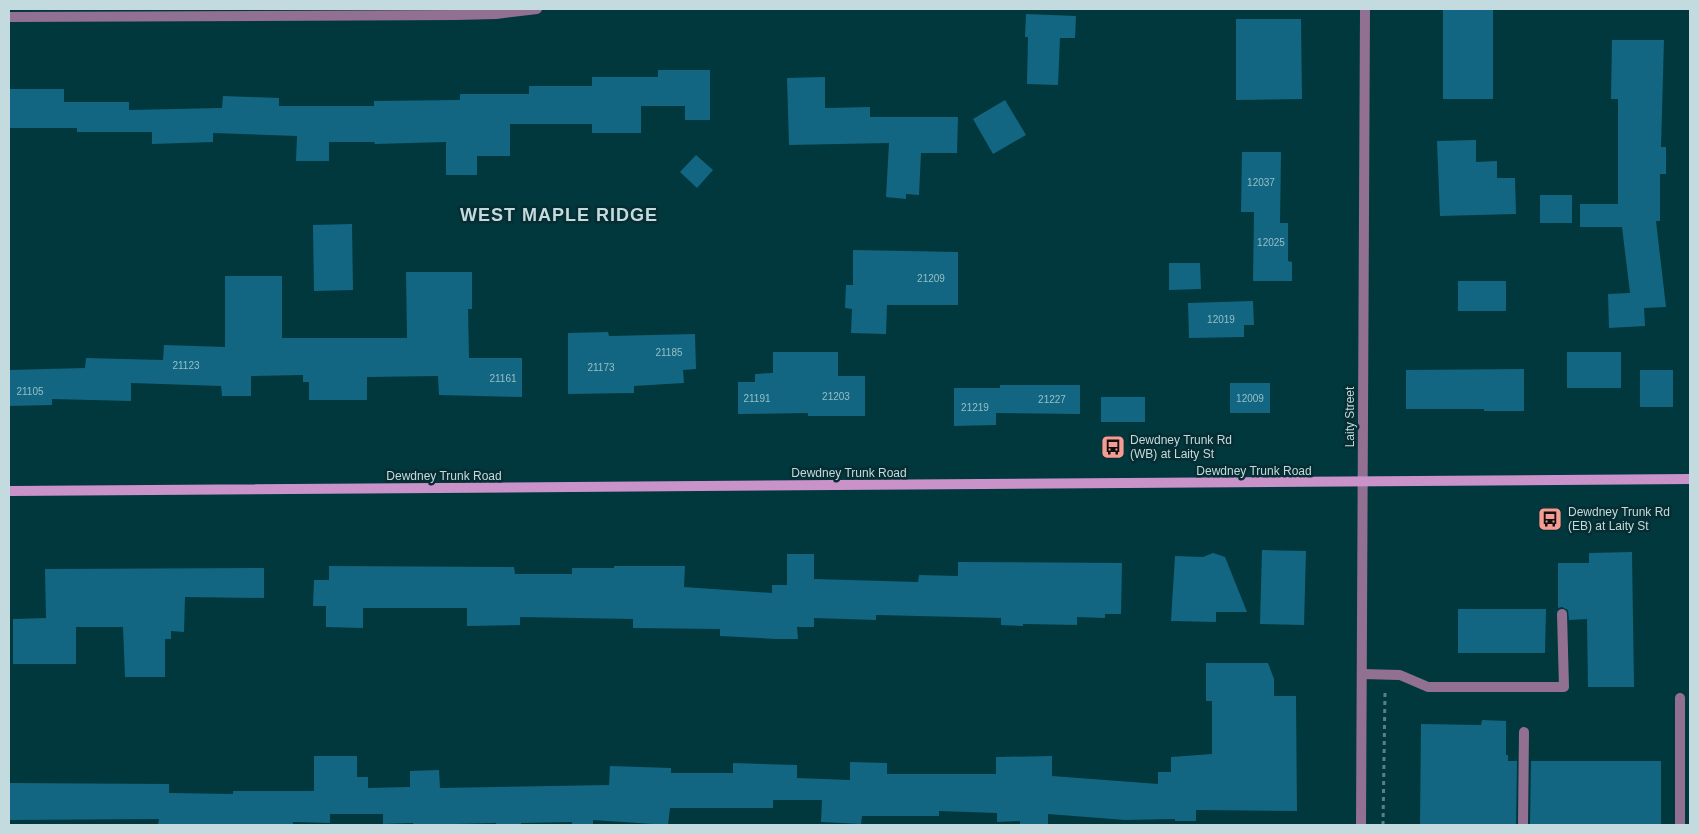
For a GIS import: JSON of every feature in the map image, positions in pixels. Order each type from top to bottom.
[{"type":"main road","name":"Dewdney Trunk Road","points":[[9,490],[1362,483],[1690,479]]},
{"type":"street","points":[[9,17],[456,15],[496,14],[537,9]]},
{"type":"street","name":"Laity Street","points":[[1362,825],[1364,9]]},
{"type":"street","points":[[1362,674],[1400,675],[1428,686],[1564,687],[1562,614]]},
{"type":"street","points":[[1680,698],[1680,825]]},
{"type":"street","points":[[1523,825],[1524,732]]},
{"type":"path","points":[[1382,825],[1385,686]]},
{"type":"building","points":[[1443,9],[1493,9],[1493,99],[1443,99]]},
{"type":"building","points":[[1026,14],[1076,16],[1075,38],[1060,38],[1058,85],[1027,84],[1028,37],[1025,37]]},
{"type":"building","points":[[1236,19],[1301,19],[1302,99],[1236,100]]},
{"type":"building","points":[[1612,40],[1664,40],[1661,147],[1666,147],[1666,174],[1660,174],[1660,221],[1656,221],[1666,307],[1644,308],[1645,326],[1609,328],[1608,294],[1630,293],[1622,227],[1580,227],[1580,204],[1618,204],[1618,99],[1611,99]]},
{"type":"building","points":[[658,70],[710,70],[710,120],[685,120],[685,106],[641,106],[641,133],[592,133],[592,124],[510,124],[510,156],[477,156],[477,175],[446,175],[446,142],[375,144],[374,142],[329,142],[329,161],[296,161],[297,136],[213,133],[213,142],[152,144],[152,132],[77,132],[77,128],[10,128],[10,89],[64,89],[64,102],[129,102],[129,110],[222,108],[223,96],[279,98],[279,106],[374,106],[374,101],[460,100],[460,94],[529,94],[529,86],[592,86],[592,77],[658,77]]},
{"type":"building","points":[[825,77],[825,108],[870,107],[870,117],[958,117],[957,153],[921,153],[919,195],[906,194],[906,199],[886,197],[889,143],[789,145],[787,78]]},
{"type":"building","points":[[1005,100],[1026,135],[993,154],[973,119]]},
{"type":"building","points":[[1476,140],[1476,162],[1497,161],[1497,178],[1515,178],[1516,214],[1440,216],[1437,141]]},
{"type":"building","points":[[1242,152],[1281,152],[1280,223],[1288,223],[1288,261],[1292,262],[1292,281],[1253,281],[1254,212],[1241,212]]},
{"type":"building","points":[[696,155],[713,170],[697,188],[680,172]]},
{"type":"building","points":[[1540,195],[1572,195],[1572,223],[1540,223]]},
{"type":"building","points":[[352,224],[353,290],[314,291],[313,225]]},
{"type":"building","points":[[853,250],[958,252],[958,305],[887,305],[886,334],[851,333],[852,309],[845,308],[846,285],[853,285]]},
{"type":"building","points":[[1169,263],[1200,263],[1201,289],[1169,290]]},
{"type":"building","points":[[406,272],[472,272],[472,309],[468,309],[469,358],[522,358],[522,397],[439,395],[438,376],[367,377],[367,400],[309,400],[309,382],[303,382],[303,375],[251,376],[251,396],[222,396],[221,386],[131,383],[131,401],[52,399],[52,405],[9,406],[9,370],[85,368],[86,358],[163,360],[164,345],[225,347],[225,276],[282,276],[282,338],[407,338]]},
{"type":"building","points":[[1458,281],[1506,281],[1506,311],[1458,311]]},
{"type":"building","points":[[1253,301],[1254,325],[1244,325],[1244,337],[1189,338],[1188,303]]},
{"type":"building","points":[[608,332],[609,336],[695,334],[696,369],[683,370],[684,383],[634,386],[634,393],[568,394],[568,333]]},
{"type":"building","points":[[773,352],[838,352],[838,376],[865,376],[865,416],[808,416],[808,413],[738,414],[738,382],[755,382],[755,374],[773,373]]},
{"type":"building","points":[[1567,352],[1621,352],[1621,388],[1567,388]]},
{"type":"building","points":[[1524,369],[1524,411],[1406,409],[1406,370]]},
{"type":"building","points":[[1640,370],[1673,370],[1673,407],[1640,407]]},
{"type":"building","points":[[1230,383],[1270,383],[1270,413],[1230,413]]},
{"type":"building","points":[[1000,385],[1080,385],[1080,414],[996,413],[996,425],[954,426],[954,388],[1000,388]]},
{"type":"building","points":[[1101,397],[1145,397],[1145,422],[1101,422]]},
{"type":"building","points":[[1262,550],[1306,551],[1304,625],[1260,624]]},
{"type":"building","points":[[1632,552],[1634,687],[1588,687],[1587,619],[1569,620],[1568,610],[1562,607],[1558,608],[1558,563],[1589,563],[1589,553]]},
{"type":"building","points":[[1213,553],[1225,557],[1247,612],[1216,612],[1216,622],[1171,621],[1175,556],[1203,557]]},
{"type":"building","points":[[787,554],[814,554],[814,579],[918,582],[919,575],[958,576],[958,562],[1122,563],[1121,614],[1105,614],[1105,618],[1077,617],[1077,625],[1023,624],[1023,626],[1001,625],[1001,618],[876,615],[876,620],[814,618],[814,627],[797,627],[798,639],[776,639],[720,636],[720,629],[633,628],[633,619],[520,617],[520,625],[467,626],[467,608],[363,608],[363,628],[326,627],[326,606],[313,606],[314,580],[329,580],[329,566],[514,567],[515,574],[572,574],[572,568],[685,566],[684,587],[772,593],[772,585],[787,585]]},
{"type":"building","points":[[264,568],[264,598],[185,597],[184,632],[171,631],[171,639],[165,639],[165,677],[125,677],[123,627],[76,627],[76,664],[13,664],[13,619],[46,618],[45,569]]},
{"type":"building","points":[[1458,609],[1546,609],[1545,653],[1458,653]]},
{"type":"building","points":[[1206,663],[1268,663],[1274,679],[1274,696],[1296,696],[1297,811],[1196,810],[1196,821],[1175,821],[1175,819],[1125,820],[1048,814],[1048,825],[1020,825],[1020,821],[997,822],[997,813],[939,811],[939,816],[862,816],[861,824],[821,822],[822,800],[773,800],[773,808],[670,808],[668,825],[593,820],[593,824],[572,825],[572,822],[521,823],[521,825],[496,825],[496,823],[383,824],[383,814],[330,814],[330,823],[293,822],[293,825],[158,825],[159,819],[9,820],[9,783],[169,784],[169,793],[233,794],[233,791],[314,791],[314,756],[357,756],[357,777],[368,777],[368,788],[410,787],[410,771],[439,770],[440,788],[609,785],[610,766],[671,768],[671,773],[733,773],[733,763],[797,765],[797,778],[850,780],[850,762],[887,763],[887,774],[996,774],[996,757],[1052,756],[1052,776],[1158,784],[1158,772],[1171,772],[1171,757],[1212,754],[1212,701],[1206,701]]},
{"type":"building","points":[[1482,720],[1506,721],[1506,755],[1508,755],[1508,761],[1517,761],[1516,825],[1420,825],[1421,724],[1481,725]]},
{"type":"building","points":[[1531,761],[1661,761],[1661,825],[1530,825]]},
{"type":"place","name":"Dewdney Trunk Rd (WB) at Laity St","points":[[1113,447]]},
{"type":"place","name":"Dewdney Trunk Rd (EB) at Laity St","points":[[1550,519]]},
{"type":"district","name":"WEST MAPLE RIDGE","points":[[559,215]]}]
